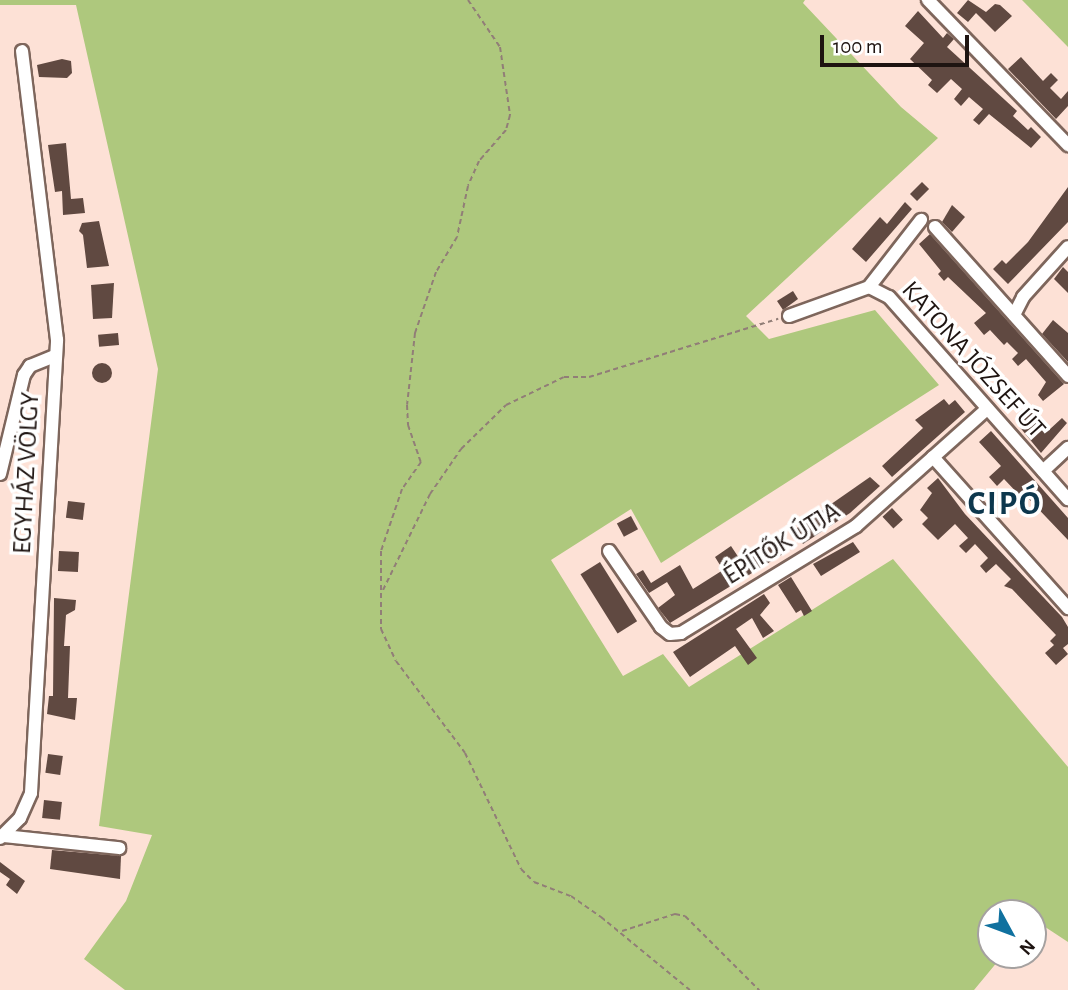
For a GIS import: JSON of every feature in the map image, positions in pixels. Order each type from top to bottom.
[{"type":"street","points":[[928,0],[1068,145]]},
{"type":"street","name":"EGYHÁZ VÖLGY","points":[[2,837],[20,818],[31,793],[57,340],[22,51]]},
{"type":"street","points":[[789,316],[869,287],[920,220]]},
{"type":"street","points":[[935,227],[1068,376]]},
{"type":"street","points":[[1014,315],[1030,289],[1068,247]]},
{"type":"street","name":"KATONA JÓZSEF ÚT","points":[[869,287],[889,297],[1068,499]]},
{"type":"street","name":"EGYHÁZ VÖLGY","points":[[0,474],[24,375],[30,366],[55,356]]},
{"type":"street","name":"ÉPÍTŐK ÚTJA","points":[[609,551],[660,627],[676,635],[856,526],[987,408]]},
{"type":"street","points":[[1043,471],[1068,448]]},
{"type":"street","points":[[933,457],[1068,608]]},
{"type":"street","name":"EGYHÁZ VÖLGY","points":[[2,837],[119,848]]},
{"type":"path","points":[[468,0],[499,47],[510,115],[506,130],[479,161],[468,186],[457,237],[436,272],[415,333],[407,405],[408,425],[421,462],[402,489],[382,551],[381,629],[396,661],[460,745],[521,869],[534,882],[571,896],[621,932],[690,990]]},
{"type":"path","points":[[382,592],[430,494],[461,449],[506,405],[564,377],[589,377],[789,316]]},
{"type":"path","points":[[621,932],[675,914],[685,916],[760,990]]},
{"type":"green space","points":[[0,0],[805,0],[803,3],[901,107],[938,138],[746,316],[769,339],[875,310],[939,385],[661,563],[631,509],[551,560],[623,676],[663,654],[689,687],[893,559],[1068,767],[1068,942],[1047,928],[1047,899],[977,899],[977,969],[991,969],[974,990],[125,990],[84,959],[126,901],[152,835],[99,826],[158,369],[76,5],[0,5]]},
{"type":"green space","points":[[1022,0],[1068,0],[1068,47]]},
{"type":"building","points":[[968,0],[986,12],[995,4],[1000,5],[1012,16],[995,32],[976,13],[968,22],[957,13]]},
{"type":"building","points":[[918,11],[943,38],[947,33],[954,39],[947,47],[1017,111],[1013,116],[1028,130],[1031,127],[1041,137],[1031,148],[989,114],[979,125],[973,120],[983,109],[969,97],[961,106],[954,99],[962,89],[951,79],[937,93],[928,85],[932,80],[910,59],[924,43],[905,26]]},
{"type":"building","points":[[1021,57],[1043,81],[1051,73],[1058,80],[1050,88],[1061,99],[1068,91],[1068,106],[1056,119],[1008,69]]},
{"type":"building","points":[[62,59],[71,61],[72,73],[67,78],[39,77],[37,65]]},
{"type":"building","points":[[66,143],[71,199],[83,198],[85,213],[63,215],[62,191],[55,192],[48,145]]},
{"type":"building","points":[[922,182],[929,189],[917,201],[910,194]]},
{"type":"building","points":[[1068,187],[1068,222],[1008,284],[993,269],[1002,260],[1006,264],[1028,242]]},
{"type":"building","points":[[905,202],[912,209],[866,262],[852,249],[880,217],[887,224]]},
{"type":"building","points":[[952,205],[965,217],[952,232],[942,222]]},
{"type":"building","points":[[99,221],[109,266],[87,268],[83,235],[79,231],[82,223]]},
{"type":"building","points":[[930,234],[1064,384],[1043,401],[1038,395],[1046,382],[1026,359],[1018,366],[1012,359],[1018,353],[1007,342],[1004,345],[990,330],[984,335],[974,323],[986,313],[948,277],[944,281],[938,274],[941,271],[919,244]]},
{"type":"building","points":[[1063,267],[1068,272],[1068,293],[1054,279]]},
{"type":"building","points":[[114,283],[112,318],[93,319],[91,285]]},
{"type":"building","points":[[793,291],[798,299],[783,310],[777,301]]},
{"type":"building","points":[[1053,320],[1068,333],[1068,362],[1042,334]]},
{"type":"building","points":[[118,333],[119,345],[99,347],[98,335]]},
{"type":"building","points":[[102,363],[109,366],[112,373],[109,380],[102,383],[95,380],[92,373],[95,366]]},
{"type":"building","points":[[944,399],[949,405],[955,400],[965,412],[892,477],[882,466],[923,428],[915,420]]},
{"type":"building","points":[[1032,411],[1049,430],[1062,418],[1067,423],[1041,453],[1018,425]]},
{"type":"building","points":[[991,431],[1068,518],[1068,540],[1026,496],[1023,499],[1004,479],[997,486],[989,477],[1001,466],[979,442]]},
{"type":"building","points":[[870,477],[880,486],[850,513],[803,544],[794,530]]},
{"type":"building","points":[[938,478],[965,514],[1062,617],[1068,627],[1068,644],[1063,648],[1068,654],[1056,665],[1045,653],[1054,645],[1050,641],[1056,635],[1012,589],[1004,586],[1011,579],[996,564],[986,573],[980,566],[988,558],[975,544],[966,553],[959,546],[968,538],[955,524],[938,540],[922,524],[928,518],[920,510],[932,493],[927,488]]},
{"type":"building","points":[[68,501],[85,503],[83,520],[66,518]]},
{"type":"building","points":[[892,508],[903,520],[893,529],[882,517]]},
{"type":"building","points":[[631,516],[638,529],[624,537],[617,524]]},
{"type":"building","points":[[780,539],[788,551],[670,623],[658,608],[675,595],[667,582],[649,593],[636,574],[643,570],[651,583],[680,565],[693,589],[723,570],[715,557],[731,546],[741,561]]},
{"type":"building","points":[[853,542],[860,552],[821,576],[813,564]]},
{"type":"building","points":[[59,551],[79,552],[78,572],[58,571]]},
{"type":"building","points":[[600,562],[637,621],[618,634],[580,574]]},
{"type":"building","points":[[791,577],[812,611],[804,616],[801,610],[796,613],[778,585]]},
{"type":"building","points":[[764,594],[770,603],[760,615],[774,631],[763,638],[752,618],[736,629],[757,658],[748,665],[735,646],[690,677],[673,652]]},
{"type":"building","points":[[54,598],[76,600],[75,610],[66,615],[64,646],[70,646],[68,698],[77,698],[75,720],[47,714],[49,696],[53,696]]},
{"type":"building","points":[[48,754],[63,756],[60,775],[45,773]]},
{"type":"building","points":[[44,800],[62,802],[60,820],[42,818]]},
{"type":"building","points":[[52,850],[121,856],[120,879],[50,869]]},
{"type":"building","points":[[0,862],[25,881],[17,894],[6,885],[10,879],[0,872]]},
{"type":"district","name":"CIPÓ","points":[[1005,505]]}]
